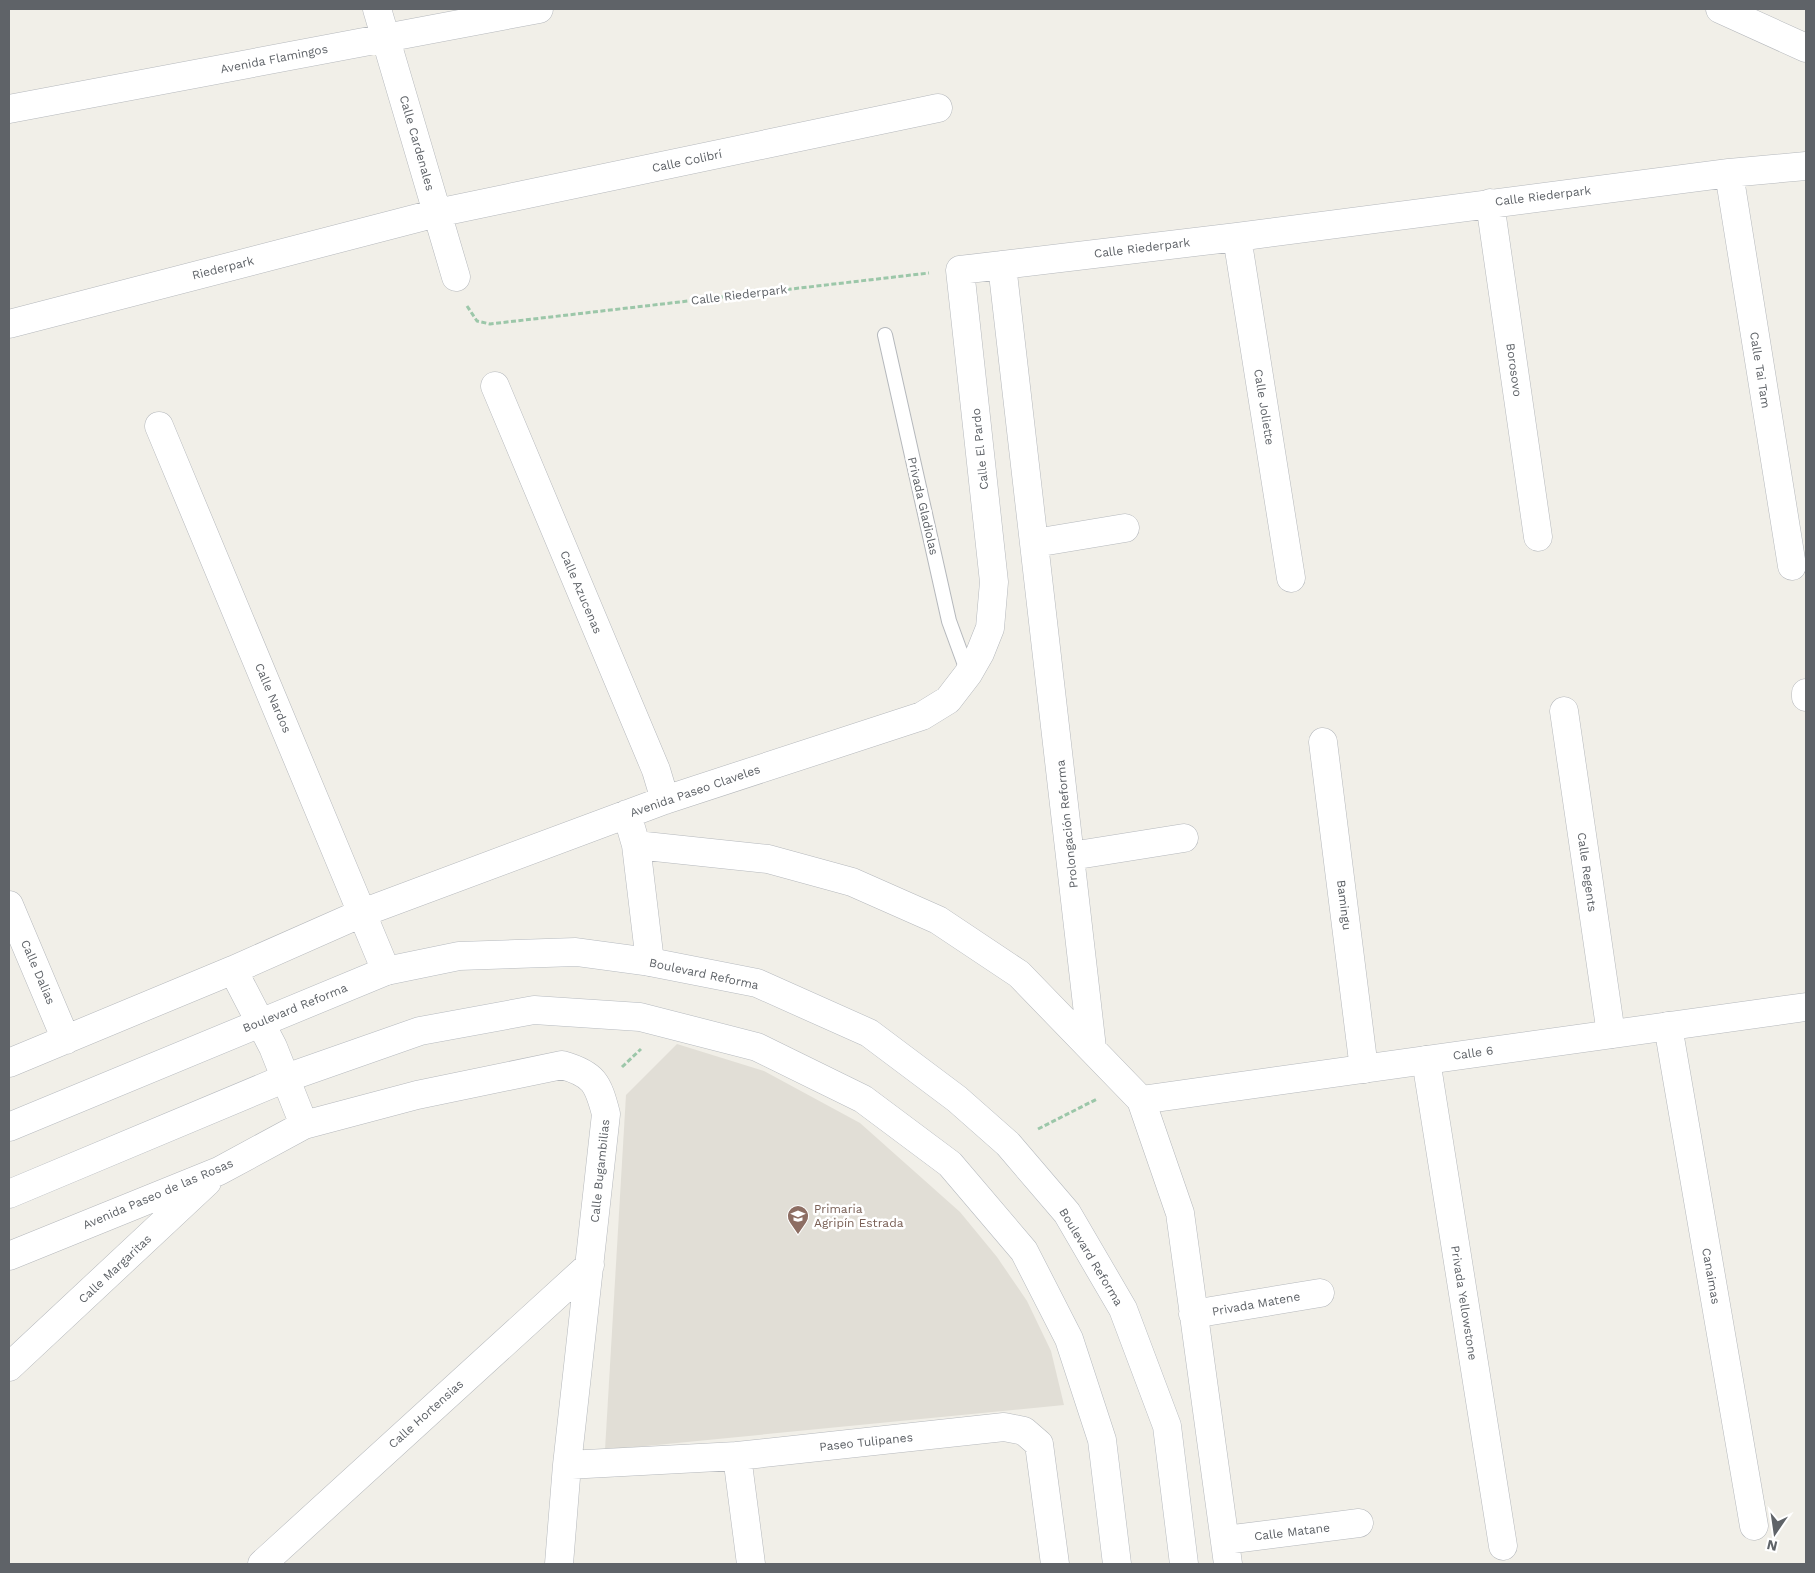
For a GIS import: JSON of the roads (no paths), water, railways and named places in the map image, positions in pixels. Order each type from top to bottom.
[{"type":"street","name":"Calle Cardenales","points":[[377,9],[456,277]]},
{"type":"street","name":"Avenida Flamingos","points":[[9,109],[539,9]]},
{"type":"street","points":[[1720,9],[1806,48]]},
{"type":"street","name":"Calle Colibrí","points":[[437,213],[938,108]]},
{"type":"street","name":"Calle Riederpark","points":[[960,270],[1237,237],[1729,173],[1806,166]]},
{"type":"street","name":"Calle Tai Tam","points":[[1729,173],[1792,566]]},
{"type":"street","name":"Borosovo","points":[[1490,203],[1538,537]]},
{"type":"street","name":"Riederpark","points":[[9,324],[437,213]]},
{"type":"street","name":"Calle Joliette","points":[[1237,237],[1291,578]]},
{"type":"street","points":[[1002,265],[1035,544],[1125,528]]},
{"type":"street","name":"Calle El Pardo","points":[[960,270],[994,582],[990,628]]},
{"type":"street","name":"Calle Azucenas","points":[[495,386],[652,761],[666,800]]},
{"type":"street","name":"Calle Nardos","points":[[159,426],[386,971]]},
{"type":"street","name":"Prolongación Reforma","points":[[1035,544],[1092,1048]]},
{"type":"street","name":"Avenida Paseo Claveles","points":[[9,1063],[233,970],[362,913],[666,800],[922,716],[948,700],[968,674],[980,653],[990,628]]},
{"type":"street","name":"Calle Regents","points":[[1564,711],[1611,1034]]},
{"type":"street","name":"Bamingu","points":[[1323,742],[1364,1069]]},
{"type":"street","points":[[627,814],[636,845],[650,962]]},
{"type":"street","points":[[1071,856],[1184,838]]},
{"type":"street","points":[[636,845],[768,859],[852,882],[938,920],[1019,974],[1133,1092],[1180,1213],[1227,1552]]},
{"type":"street","name":"Calle Dalias","points":[[9,904],[66,1040]]},
{"type":"street","name":"Boulevard Reforma","points":[[9,1127],[386,971],[459,956],[576,952],[650,962],[757,983],[869,1033],[957,1099],[1008,1144],[1067,1212],[1123,1309],[1167,1426],[1184,1564]]},
{"type":"street","points":[[233,970],[261,1022],[304,1124]]},
{"type":"street","name":"Calle 6","points":[[1133,1092],[1364,1069],[1806,1007]]},
{"type":"street","points":[[9,1194],[286,1078],[420,1031],[534,1010],[640,1018],[757,1047],[863,1099],[950,1164],[1024,1251],[1069,1339],[1102,1440],[1116,1564]]},
{"type":"street","name":"Canaimas","points":[[1668,1026],[1754,1526]]},
{"type":"street","name":"Privada Yellowstone","points":[[1426,1060],[1502,1546]]},
{"type":"street","name":"Calle Bugambilias","points":[[304,1124],[417,1095],[562,1065],[582,1070],[600,1088],[606,1114],[567,1465],[559,1564]]},
{"type":"street","name":"Avenida Paseo de las Rosas","points":[[9,1256],[219,1171],[304,1124]]},
{"type":"street","name":"Calle Margaritas","points":[[9,1366],[219,1171]]},
{"type":"street","name":"Calle Hortensias","points":[[262,1564],[590,1265]]},
{"type":"street","name":"Privada Matene","points":[[1193,1314],[1320,1292]]},
{"type":"street","name":"Paseo Tulipanes","points":[[567,1465],[737,1456],[1004,1427],[1024,1431],[1039,1444],[1055,1564]]},
{"type":"street","points":[[737,1456],[751,1564]]},
{"type":"street","name":"Calle Matane","points":[[1227,1552],[1359,1523]]},
{"type":"lane","name":"Privada Gladiolas","points":[[885,335],[949,621],[968,674]]},
{"type":"place","name":"Primaria Agripín Estrada","points":[[798,1235]]}]
